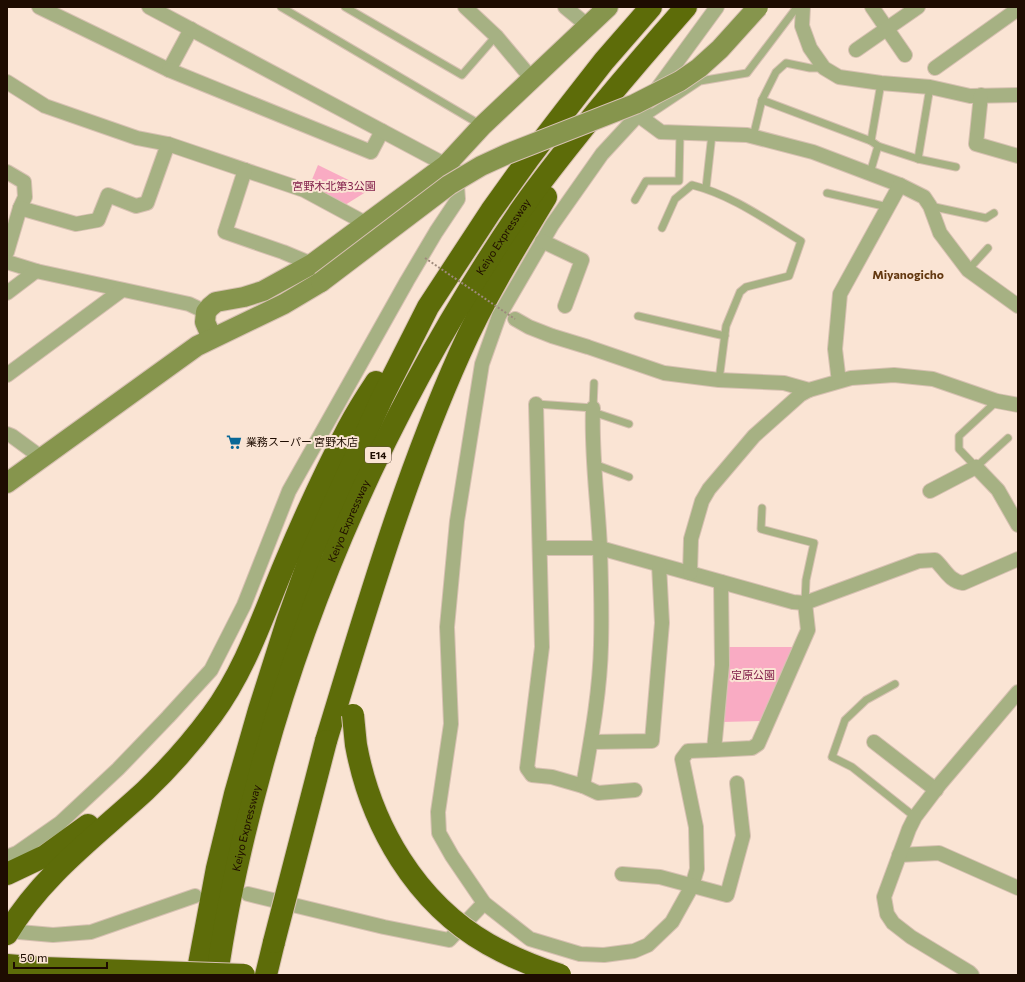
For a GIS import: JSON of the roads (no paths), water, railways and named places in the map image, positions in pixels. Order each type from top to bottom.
[{"type":"highway","name":"Keiyo Expressway","points":[[197,975],[217,868],[235,794],[259,710],[287,622],[312,552],[343,481],[383,396],[428,307],[487,217],[529,158],[604,61],[651,7]]},
{"type":"highway","name":"Keiyo Expressway","points":[[217,975],[221,946],[237,867],[253,799],[277,713],[300,643],[326,573],[353,509],[409,394],[481,270],[521,209],[560,157],[686,7]]},
{"type":"highway","points":[[266,975],[326,741],[377,575],[416,460],[436,408],[460,352],[508,260],[569,161],[625,78]]},
{"type":"highway","points":[[13,933],[28,902],[42,886],[169,767],[212,716],[232,685],[249,652],[284,564],[314,497],[348,428],[381,372],[428,307]]},
{"type":"highway","points":[[377,575],[358,656],[354,687],[353,715],[356,745],[362,771],[381,826],[399,858],[412,876],[429,896],[467,930],[511,956],[560,975]]},
{"type":"highway","points":[[7,874],[45,856],[130,792],[164,763],[188,738],[232,685]]},
{"type":"highway","points":[[7,965],[43,968],[244,975]]},
{"type":"street","points":[[39,7],[170,70],[371,152],[382,131]]},
{"type":"street","points":[[7,857],[17,853],[60,822],[118,769],[168,717],[210,670],[244,605],[289,491],[407,281],[436,232],[458,199],[456,171],[149,7]]},
{"type":"street","points":[[465,7],[496,36],[532,79]]},
{"type":"street","points":[[565,7],[597,15]]},
{"type":"street","points":[[718,7],[640,117],[602,154],[552,225],[499,316],[482,364],[457,522],[447,627],[451,724],[438,812],[439,833],[452,856],[484,903],[530,939],[580,954],[604,955],[634,951],[648,945],[672,922],[692,886],[697,869],[696,827],[682,759],[688,751],[752,748],[758,744],[808,630],[805,603]]},
{"type":"street","points":[[7,483],[197,346],[284,304],[321,282],[449,185],[481,166],[507,154],[635,104],[699,68],[720,49],[758,7]]},
{"type":"street","points":[[803,7],[802,26],[810,48],[824,68],[839,77],[881,83],[930,87],[970,96],[1018,95]]},
{"type":"street","points":[[872,7],[905,55]]},
{"type":"street","points":[[856,50],[918,7]]},
{"type":"street","points":[[935,68],[1013,14]]},
{"type":"street","points":[[212,338],[205,322],[206,312],[216,302],[244,297],[263,291],[312,264],[446,165],[482,126],[597,15]]},
{"type":"street","points":[[170,70],[191,29]]},
{"type":"street","points":[[7,82],[45,106],[136,138],[168,144],[304,190],[367,224]]},
{"type":"street","points":[[981,96],[976,144],[1018,156]]},
{"type":"street","points":[[640,117],[661,132],[747,135],[813,152],[900,185],[924,197],[930,206],[940,233],[968,270],[1018,306]]},
{"type":"street","points":[[20,208],[76,224],[98,220],[108,195],[136,206],[147,203],[168,144]]},
{"type":"street","points":[[245,170],[225,232],[283,252],[312,264]]},
{"type":"street","points":[[7,172],[24,182],[25,197],[20,208],[7,252]]},
{"type":"street","points":[[841,380],[838,374],[834,349],[840,294],[900,185]]},
{"type":"street","points":[[542,242],[582,260],[565,306]]},
{"type":"street","points":[[7,262],[36,272],[189,304],[206,312]]},
{"type":"street","points":[[7,293],[36,272]]},
{"type":"street","points":[[7,375],[122,290]]},
{"type":"street","points":[[515,319],[546,334],[664,373],[719,380],[784,383],[809,390]]},
{"type":"street","points":[[690,573],[691,539],[702,501],[709,489],[754,436],[800,395],[809,390],[841,380],[894,375],[932,379],[997,401],[1018,405]]},
{"type":"street","points":[[536,404],[542,647],[527,768],[532,775],[552,777],[598,792],[635,790]]},
{"type":"street","points":[[583,786],[591,742],[598,688],[601,645],[600,548],[594,464],[593,410]]},
{"type":"street","points":[[7,434],[42,458]]},
{"type":"street","points":[[930,491],[976,467],[998,490],[1018,525]]},
{"type":"street","points":[[540,548],[600,548],[793,602],[805,603],[919,561],[935,560],[949,578],[956,582],[963,583],[1018,560]]},
{"type":"street","points":[[591,742],[652,741],[662,623],[659,565]]},
{"type":"street","points":[[714,750],[722,665],[721,582]]},
{"type":"street","points":[[972,975],[893,923],[887,914],[884,897],[909,829],[915,817],[1018,692]]},
{"type":"street","points":[[874,742],[936,790]]},
{"type":"street","points":[[622,874],[660,877],[728,895],[743,836],[737,783]]},
{"type":"street","points":[[899,855],[939,853],[1018,888]]},
{"type":"street","points":[[248,894],[384,927],[449,940],[484,903]]},
{"type":"street","points":[[13,933],[53,935],[91,932],[195,896]]},
{"type":"lane","points":[[281,7],[291,9],[482,126]]},
{"type":"lane","points":[[345,7],[462,75],[496,36]]},
{"type":"lane","points":[[640,117],[700,80],[747,73],[798,7]]},
{"type":"lane","points":[[753,137],[762,100],[776,72],[786,63],[810,68],[824,68]]},
{"type":"lane","points":[[871,141],[881,83]]},
{"type":"lane","points":[[918,159],[930,87]]},
{"type":"lane","points":[[762,100],[871,141],[878,146],[918,159],[956,167]]},
{"type":"lane","points":[[635,200],[646,181],[679,181],[680,133]]},
{"type":"lane","points":[[706,188],[712,134]]},
{"type":"lane","points":[[870,173],[878,146]]},
{"type":"lane","points":[[662,228],[675,199],[692,185],[706,188],[726,197],[800,241],[789,276],[746,286],[740,292],[726,326],[719,380]]},
{"type":"lane","points":[[827,193],[888,207]]},
{"type":"lane","points":[[930,206],[986,218],[994,213]]},
{"type":"lane","points":[[968,270],[988,248]]},
{"type":"lane","points":[[638,316],[725,336]]},
{"type":"lane","points":[[593,410],[594,383]]},
{"type":"lane","points":[[997,401],[959,436],[959,449],[976,467],[1008,438]]},
{"type":"lane","points":[[536,404],[593,410],[628,424]]},
{"type":"lane","points":[[594,464],[629,477]]},
{"type":"lane","points":[[762,508],[761,529],[814,544],[806,580],[805,603]]},
{"type":"lane","points":[[895,684],[866,700],[845,720],[832,757],[852,768],[915,817]]},
{"type":"place","name":"業務スーパー 宮野木店","points":[[234,442]]},
{"type":"district","name":"Miyanogicho","points":[[908,275]]},
{"type":"park label","name":"宮野木北第3公園","points":[[334,186]]},
{"type":"park label","name":"定原公園","points":[[753,675]]}]
